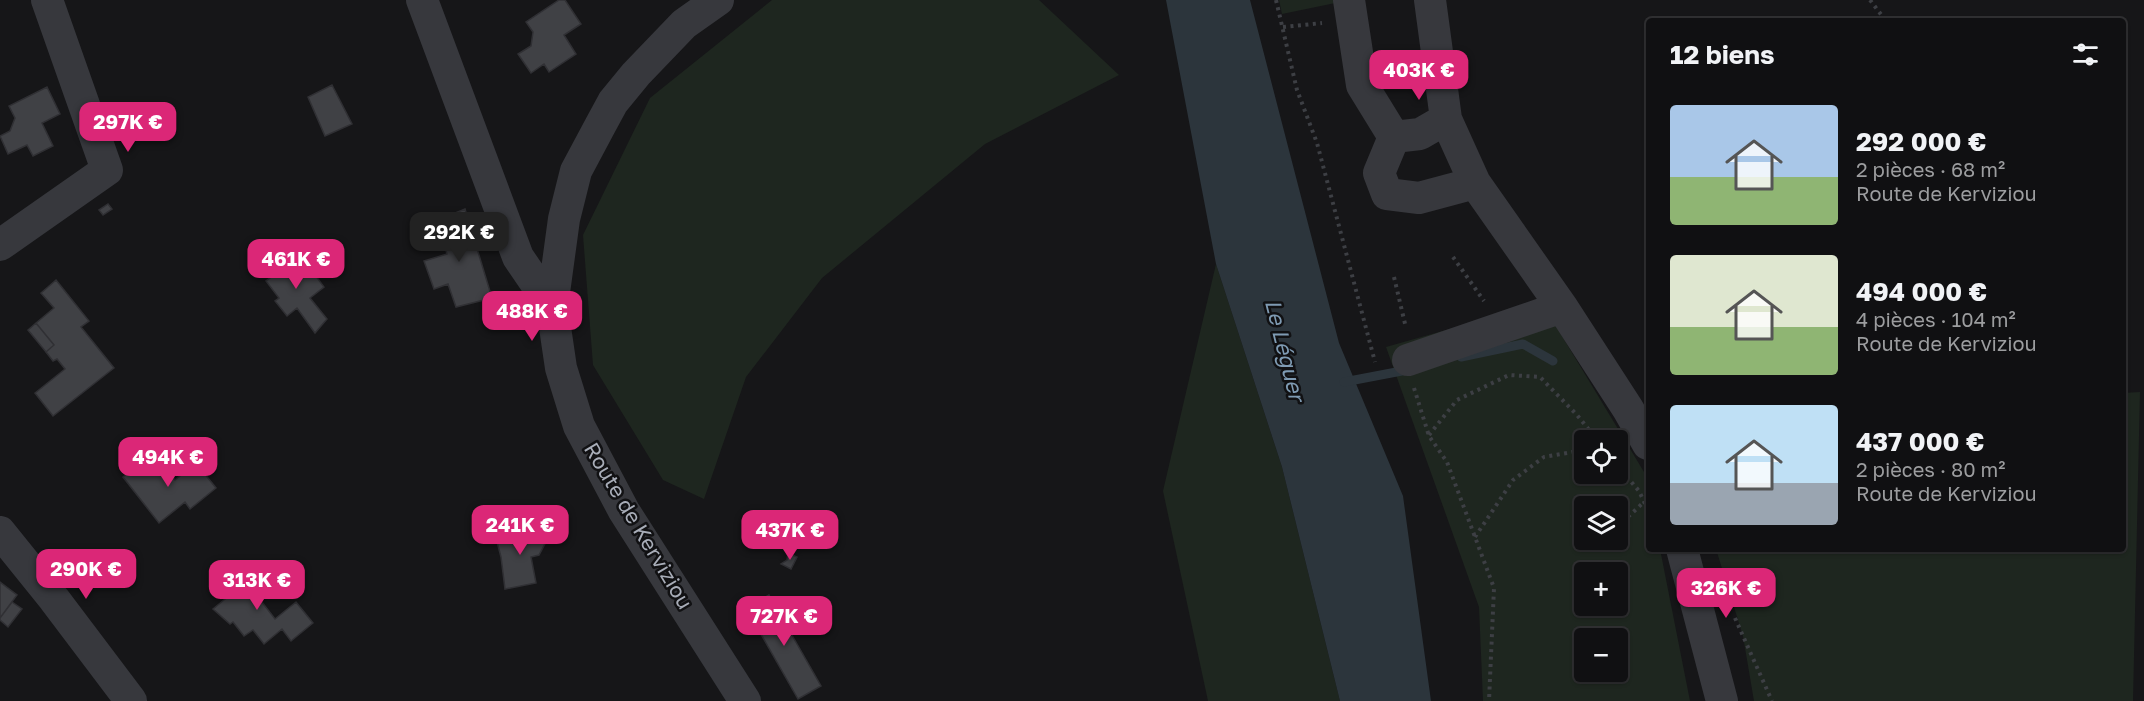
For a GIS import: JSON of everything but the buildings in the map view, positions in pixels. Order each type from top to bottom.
[{"type":"street","points":[[0,245],[107,170],[47,0]]},
{"type":"street","points":[[422,0],[518,257],[552,307]]},
{"type":"street","name":"Route de Kerviziou","points":[[718,0],[684,24],[636,74],[613,102],[595,135],[576,171],[564,219],[552,307],[561,368],[579,426],[624,512],[745,701]]},
{"type":"street","points":[[1430,0],[1446,119],[1475,183],[1562,307],[1646,440]]},
{"type":"street","points":[[1351,10],[1362,85],[1394,137]]},
{"type":"street","points":[[1394,137],[1420,134],[1446,119]]},
{"type":"street","points":[[1394,137],[1379,173],[1387,194],[1419,198],[1475,183]]},
{"type":"street","points":[[1410,371],[1502,328],[1562,307]]},
{"type":"street","points":[[0,532],[131,701]]},
{"type":"street","points":[[1683,552],[1722,701]]},
{"type":"path","points":[[1276,0],[1297,90],[1317,143],[1377,369],[1410,371]]},
{"type":"path","points":[[1870,0],[1884,18]]},
{"type":"path","points":[[1282,27],[1351,10]]},
{"type":"path","points":[[1453,257],[1502,328]]},
{"type":"path","points":[[1394,277],[1407,335],[1410,371],[1429,436],[1447,462],[1494,588],[1488,701]]},
{"type":"path","points":[[1429,436],[1457,400],[1509,375],[1540,377],[1589,430]]},
{"type":"path","points":[[1475,538],[1513,480],[1544,457],[1574,452]]},
{"type":"path","points":[[1628,478],[1639,491],[1646,506]]},
{"type":"path","points":[[1628,517],[1644,502]]},
{"type":"path","points":[[1733,614],[1772,701]]},
{"type":"shaded area","points":[[772,0],[1039,0],[1119,75],[985,144],[822,278],[746,377],[704,499],[663,480],[593,365],[583,235],[650,98]]},
{"type":"shaded area","points":[[1279,0],[1345,0],[1345,1],[1282,14]]},
{"type":"shaded area","points":[[1216,264],[1282,467],[1340,701],[1208,701],[1163,491]]},
{"type":"shaded area","points":[[1542,303],[1619,430],[1574,430],[1574,484],[1628,484],[1628,445],[1644,472],[1646,552],[1661,552],[1690,701],[1483,701],[1479,607],[1386,347]]},
{"type":"shaded area","points":[[2140,392],[2133,701],[1754,701],[1743,636],[1717,552],[2126,552],[2126,393]]},
{"type":"water","name":"Le Léguer","points":[[1166,0],[1250,0],[1339,343],[1403,496],[1431,701],[1340,701],[1282,467],[1216,264]]},
{"type":"waterway","points":[[1461,357],[1523,344],[1553,361]]},
{"type":"waterway","points":[[1344,382],[1407,370]]}]
